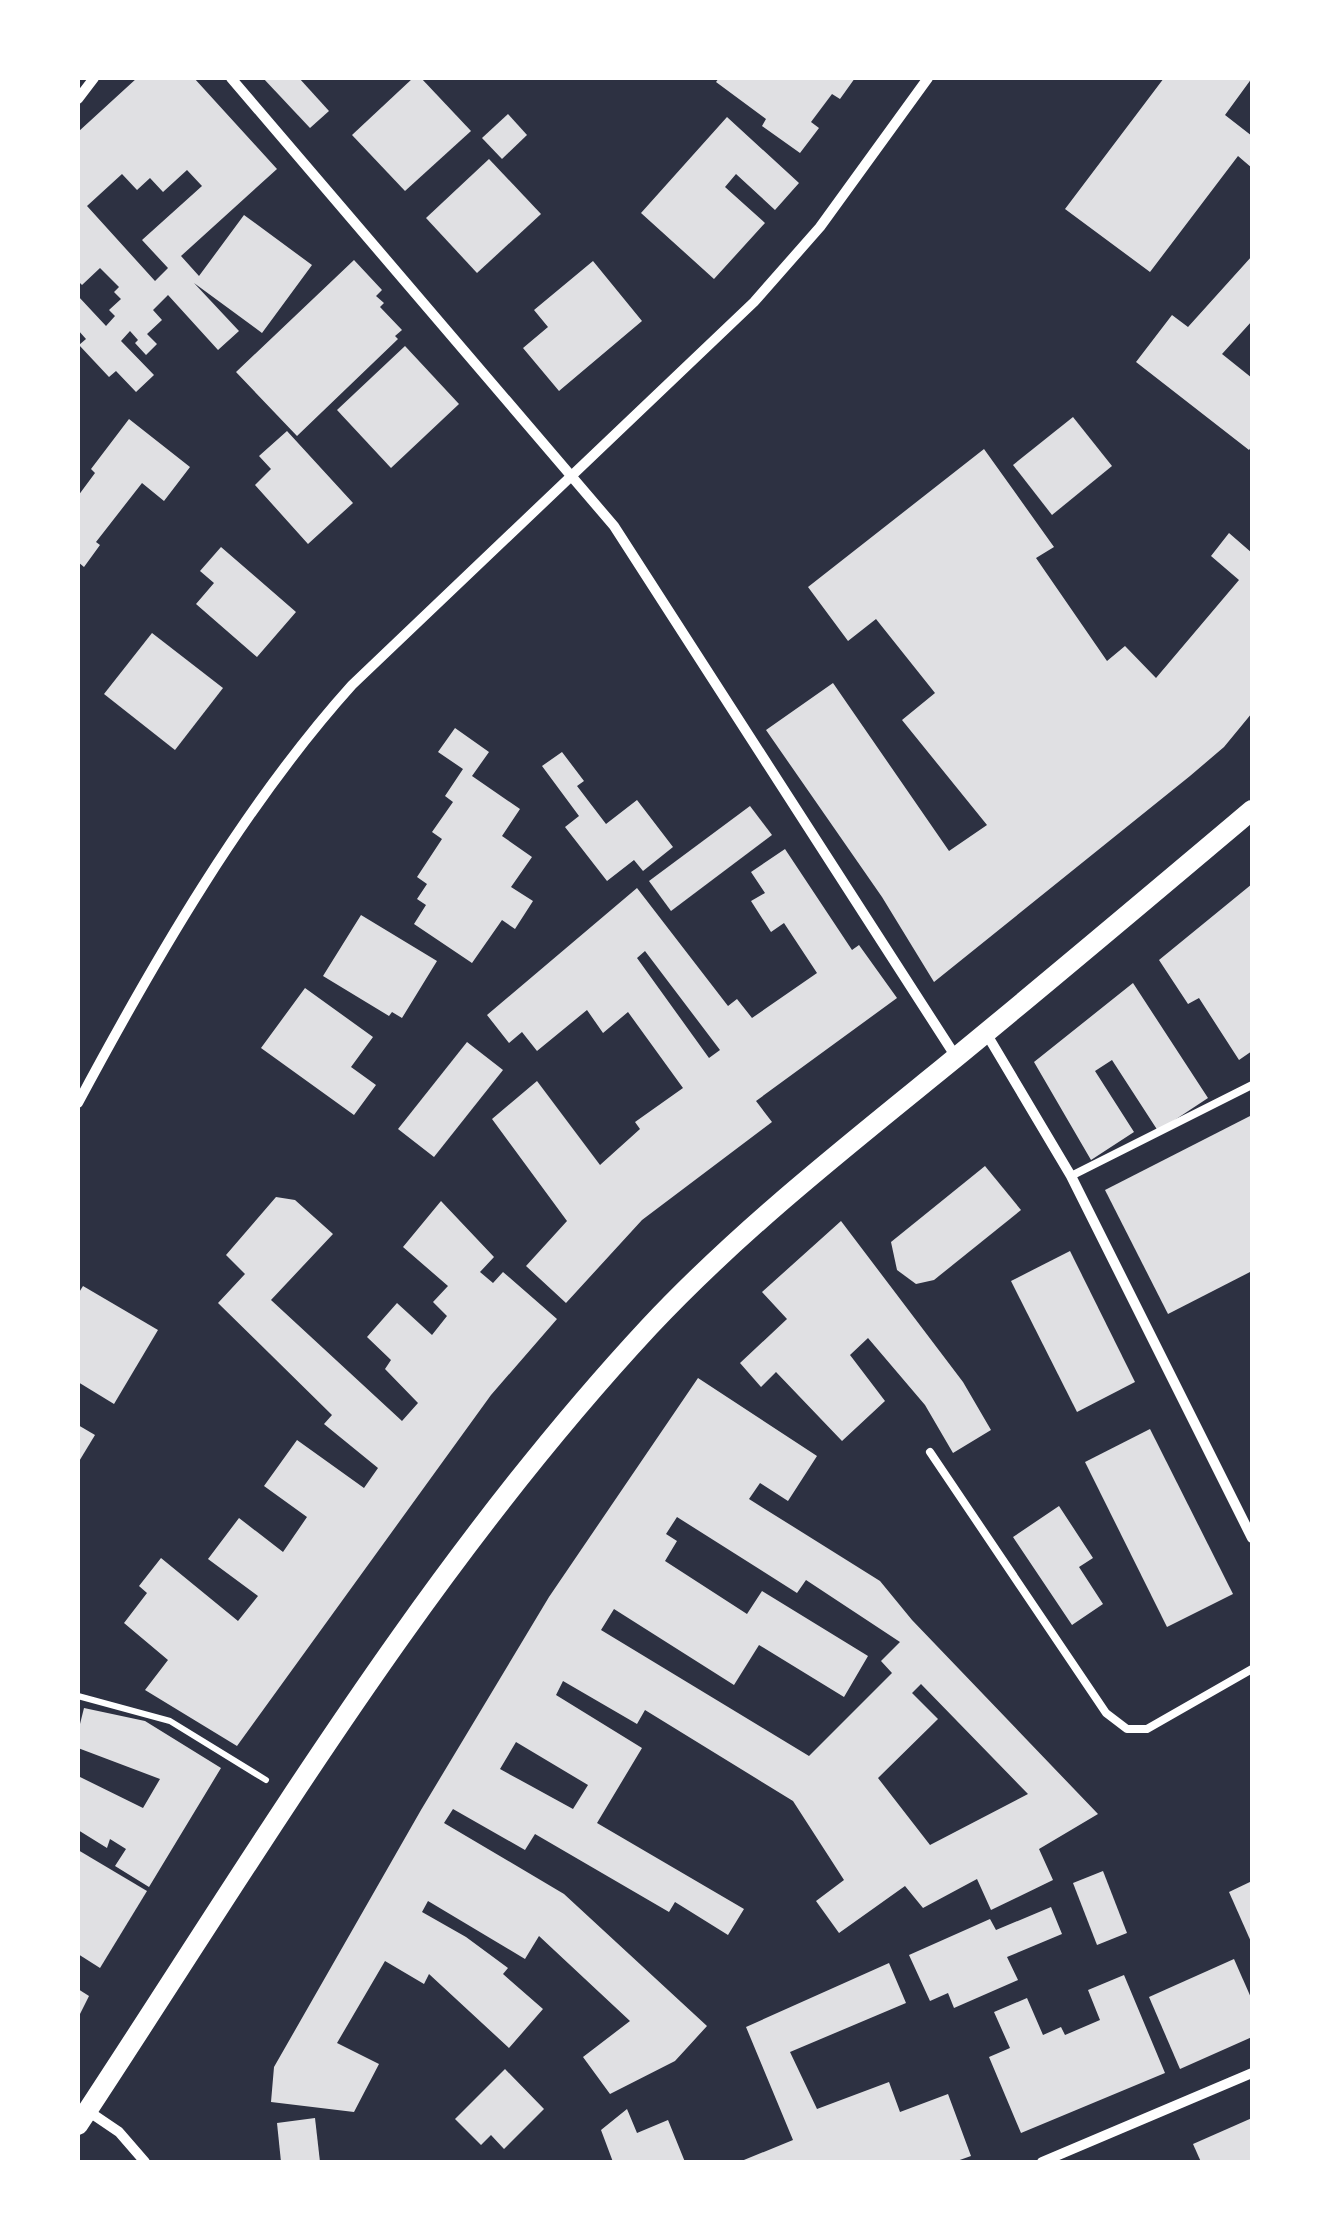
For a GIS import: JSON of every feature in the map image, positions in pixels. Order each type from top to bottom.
[{"type":"main road","points":[[82,2118],[291,1796],[436,1586],[548,1443],[650,1326],[792,1193],[1252,810]]},
{"type":"street","points":[[78,99],[94,78]]},
{"type":"street","points":[[232,78],[614,526],[956,1057]]},
{"type":"street","points":[[78,1103],[136,996],[305,738],[352,685],[754,302],[820,227],[928,78]]},
{"type":"street","points":[[986,1033],[1071,1176],[1252,1538]]},
{"type":"street","points":[[1042,2162],[1252,2073]]},
{"type":"street","points":[[82,2118],[119,2132],[145,2162]]},
{"type":"lane","points":[[1071,1176],[1252,1085]]},
{"type":"lane","points":[[930,1452],[1106,1714],[1127,1729],[1146,1729],[1252,1669]]},
{"type":"path","points":[[78,1696],[170,1721],[291,1796]]},
{"type":"building","points":[[137,78],[194,78],[277,169],[181,256],[199,276],[244,215],[312,265],[262,333],[194,283],[239,331],[218,350],[168,295],[153,310],[162,320],[147,334],[157,344],[146,355],[130,331],[121,341],[154,375],[136,392],[116,371],[109,377],[79,345],[86,339],[78,330],[78,296],[106,326],[115,316],[109,310],[121,299],[114,292],[119,287],[100,268],[82,285],[78,281],[78,132]],"holes":[[[187,170],[202,186],[142,240],[168,268],[155,281],[87,206],[122,174],[137,190],[150,178],[163,192]]]},
{"type":"building","points":[[263,78],[299,78],[329,111],[310,128]]},
{"type":"building","points":[[413,78],[421,78],[471,131],[405,191],[352,135]]},
{"type":"building","points":[[719,78],[855,78],[840,99],[832,94],[811,122],[819,128],[800,153],[762,126],[766,119],[716,82]]},
{"type":"building","points":[[1164,78],[1252,78],[1225,115],[1252,136],[1252,168],[1238,156],[1150,272],[1065,209]]},
{"type":"building","points":[[508,114],[527,135],[502,159],[482,138]]},
{"type":"building","points":[[727,117],[799,183],[775,210],[736,174],[725,187],[765,223],[714,279],[641,213]]},
{"type":"building","points":[[489,159],[541,214],[477,273],[426,218]]},
{"type":"building","points":[[1252,256],[1252,321],[1222,354],[1252,378],[1249,450],[1136,362],[1172,315],[1188,327]]},
{"type":"building","points":[[354,260],[382,290],[376,296],[384,303],[380,307],[402,330],[395,336],[398,339],[297,436],[236,372]]},
{"type":"building","points":[[593,261],[642,321],[559,391],[523,348],[548,327],[534,310]]},
{"type":"building","points":[[405,346],[459,404],[391,468],[337,410]]},
{"type":"building","points":[[1073,417],[1112,466],[1052,515],[1013,465]]},
{"type":"building","points":[[129,419],[190,467],[164,501],[142,483],[96,542],[100,545],[84,567],[78,562],[78,496],[95,473],[91,469]]},
{"type":"building","points":[[287,431],[353,503],[308,544],[255,485],[271,469],[259,456]]},
{"type":"building","points":[[984,449],[1054,547],[1036,558],[1107,661],[1125,646],[1156,678],[1239,580],[1211,556],[1229,533],[1252,553],[1252,713],[1224,747],[1190,776],[934,982],[882,897],[766,730],[833,683],[949,851],[987,825],[902,720],[935,693],[876,619],[848,641],[808,587]]},
{"type":"building","points":[[221,547],[296,612],[257,657],[196,604],[214,583],[200,571]]},
{"type":"building","points":[[152,633],[223,688],[175,750],[104,694]]},
{"type":"building","points":[[455,728],[489,752],[472,776],[520,809],[502,836],[532,857],[511,887],[533,901],[515,929],[502,920],[472,963],[414,924],[426,905],[417,899],[427,884],[417,877],[442,839],[432,832],[453,802],[445,796],[463,769],[438,752]]},
{"type":"building","points":[[562,752],[584,781],[577,786],[606,824],[637,800],[673,847],[643,871],[634,860],[607,881],[565,827],[579,816],[542,766]]},
{"type":"building","points":[[750,806],[772,835],[671,911],[649,881]]},
{"type":"building","points":[[785,849],[852,950],[859,945],[897,998],[756,1101],[772,1122],[642,1220],[566,1303],[526,1266],[567,1221],[492,1119],[537,1081],[600,1165],[640,1129],[635,1122],[683,1088],[628,1012],[603,1033],[587,1010],[537,1051],[522,1032],[509,1043],[487,1015],[637,888],[728,1006],[737,999],[752,1018],[817,973],[784,923],[771,932],[751,901],[765,893],[751,872]],"holes":[[[645,951],[720,1050],[709,1058],[637,958]]]},
{"type":"building","points":[[1252,884],[1252,1051],[1239,1060],[1199,998],[1188,1004],[1159,960]]},
{"type":"building","points":[[361,915],[437,961],[402,1018],[392,1012],[389,1016],[323,976]]},
{"type":"building","points":[[1133,983],[1208,1098],[1158,1131],[1112,1060],[1095,1071],[1134,1132],[1091,1160],[1034,1062]]},
{"type":"building","points":[[305,988],[373,1037],[351,1067],[376,1085],[354,1115],[261,1048]]},
{"type":"building","points":[[467,1042],[503,1070],[434,1157],[398,1129]]},
{"type":"building","points":[[1252,1115],[1252,1271],[1168,1314],[1105,1190]]},
{"type":"building","points":[[985,1166],[1021,1210],[934,1280],[916,1284],[897,1270],[891,1242]]},
{"type":"building","points":[[276,1197],[295,1200],[333,1234],[271,1300],[402,1421],[418,1403],[385,1369],[391,1360],[367,1337],[397,1303],[432,1335],[447,1316],[433,1302],[448,1286],[403,1247],[441,1201],[494,1257],[480,1272],[493,1283],[503,1272],[557,1319],[491,1395],[237,1746],[145,1690],[168,1660],[124,1623],[147,1593],[139,1586],[161,1558],[238,1621],[258,1596],[208,1559],[239,1518],[283,1552],[307,1517],[264,1486],[297,1440],[364,1488],[378,1468],[324,1424],[332,1415],[218,1303],[245,1274],[226,1255]]},
{"type":"building","points":[[841,1221],[963,1382],[991,1430],[953,1453],[925,1405],[868,1338],[850,1355],[885,1401],[842,1441],[776,1372],[761,1387],[740,1363],[787,1319],[762,1292]]},
{"type":"building","points":[[1070,1251],[1135,1382],[1077,1412],[1011,1281]]},
{"type":"building","points":[[83,1286],[158,1330],[114,1404],[78,1382],[78,1294]]},
{"type":"building","points":[[698,1378],[817,1456],[788,1501],[760,1483],[749,1499],[880,1581],[912,1620],[1098,1814],[1039,1849],[1053,1880],[991,1910],[977,1879],[923,1908],[905,1886],[839,1933],[816,1901],[844,1880],[793,1801],[645,1710],[637,1724],[563,1681],[556,1695],[642,1748],[597,1823],[744,1909],[728,1935],[675,1902],[669,1912],[535,1834],[525,1850],[453,1809],[444,1823],[564,1894],[707,2026],[675,2061],[610,2094],[583,2057],[630,2021],[539,1936],[525,1959],[428,1901],[422,1912],[466,1937],[508,1968],[503,1974],[543,2009],[509,2048],[429,1974],[424,1984],[385,1961],[337,2043],[379,2064],[354,2112],[271,2102],[274,2067],[549,1597]],"holes":[[[677,1517],[797,1593],[806,1580],[900,1642],[881,1661],[892,1673],[809,1756],[601,1630],[614,1609],[734,1685],[759,1645],[844,1697],[868,1656],[762,1591],[747,1614],[665,1561],[677,1541],[666,1534]],[[921,1684],[1028,1794],[930,1845],[878,1778],[938,1719],[912,1693]],[[516,1742],[588,1785],[573,1809],[500,1769]]]},
{"type":"building","points":[[78,1425],[95,1435],[78,1463]]},
{"type":"building","points":[[1150,1429],[1233,1594],[1167,1627],[1085,1462]]},
{"type":"building","points":[[1059,1506],[1093,1558],[1079,1567],[1103,1604],[1072,1625],[1013,1537]]},
{"type":"building","points":[[84,1708],[145,1721],[221,1768],[149,1887],[115,1866],[126,1849],[110,1839],[107,1848],[78,1830],[78,1776],[143,1808],[160,1779],[78,1748]]},
{"type":"building","points":[[78,1850],[147,1891],[100,1968],[78,1954]]},
{"type":"building","points":[[1103,1871],[1127,1933],[1097,1945],[1073,1883]]},
{"type":"building","points":[[1252,1881],[1252,1944],[1229,1892]]},
{"type":"building","points":[[1051,1907],[1062,1934],[1007,1957],[1018,1980],[954,2008],[948,1993],[930,2001],[909,1955],[990,1919],[996,1930]]},
{"type":"building","points":[[1234,1959],[1252,2000],[1252,2037],[1180,2069],[1149,1997]]},
{"type":"building","points":[[889,1963],[906,2003],[790,2052],[817,2109],[889,2082],[900,2112],[948,2094],[971,2156],[954,2162],[739,2162],[793,2140],[746,2027]]},
{"type":"building","points":[[1124,1975],[1165,2073],[1021,2133],[989,2057],[1010,2048],[994,2012],[1027,1998],[1043,2035],[1061,2027],[1065,2035],[1100,2020],[1088,1990]]},
{"type":"building","points":[[78,1989],[89,1996],[78,2018]]},
{"type":"building","points":[[505,2069],[544,2109],[504,2149],[491,2135],[481,2145],[455,2119]]},
{"type":"building","points":[[627,2109],[637,2133],[668,2120],[685,2162],[613,2162],[601,2130]]},
{"type":"building","points":[[315,2118],[320,2162],[281,2162],[277,2123]]},
{"type":"building","points":[[1252,2118],[1252,2162],[1201,2162],[1193,2144]]}]
